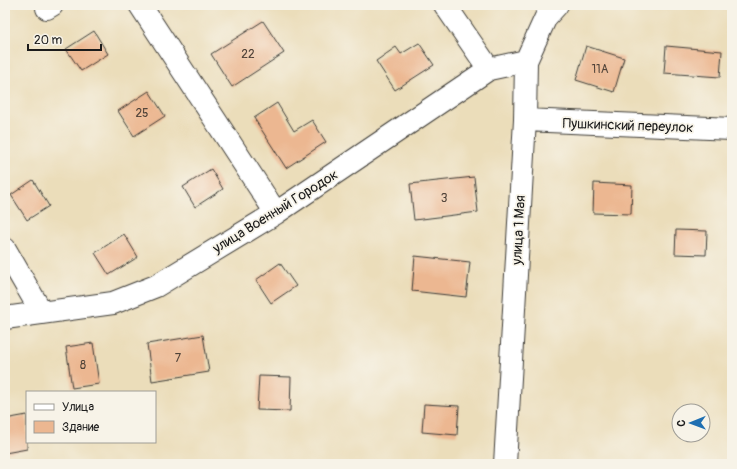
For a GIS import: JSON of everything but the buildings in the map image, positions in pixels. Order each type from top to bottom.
[{"type":"street","points":[[140,5],[276,213]]},
{"type":"street","points":[[445,5],[489,69]]},
{"type":"street","name":"улица 1 Мая","points":[[504,464],[524,120],[526,61],[546,17],[557,5]]},
{"type":"street","name":"улица Военный Городок","points":[[5,318],[113,303],[156,286],[276,213],[489,69],[526,61]]},
{"type":"street","name":"Пушкинский переулок","points":[[524,120],[732,129]]},
{"type":"street","points":[[5,249],[42,313]]}]
